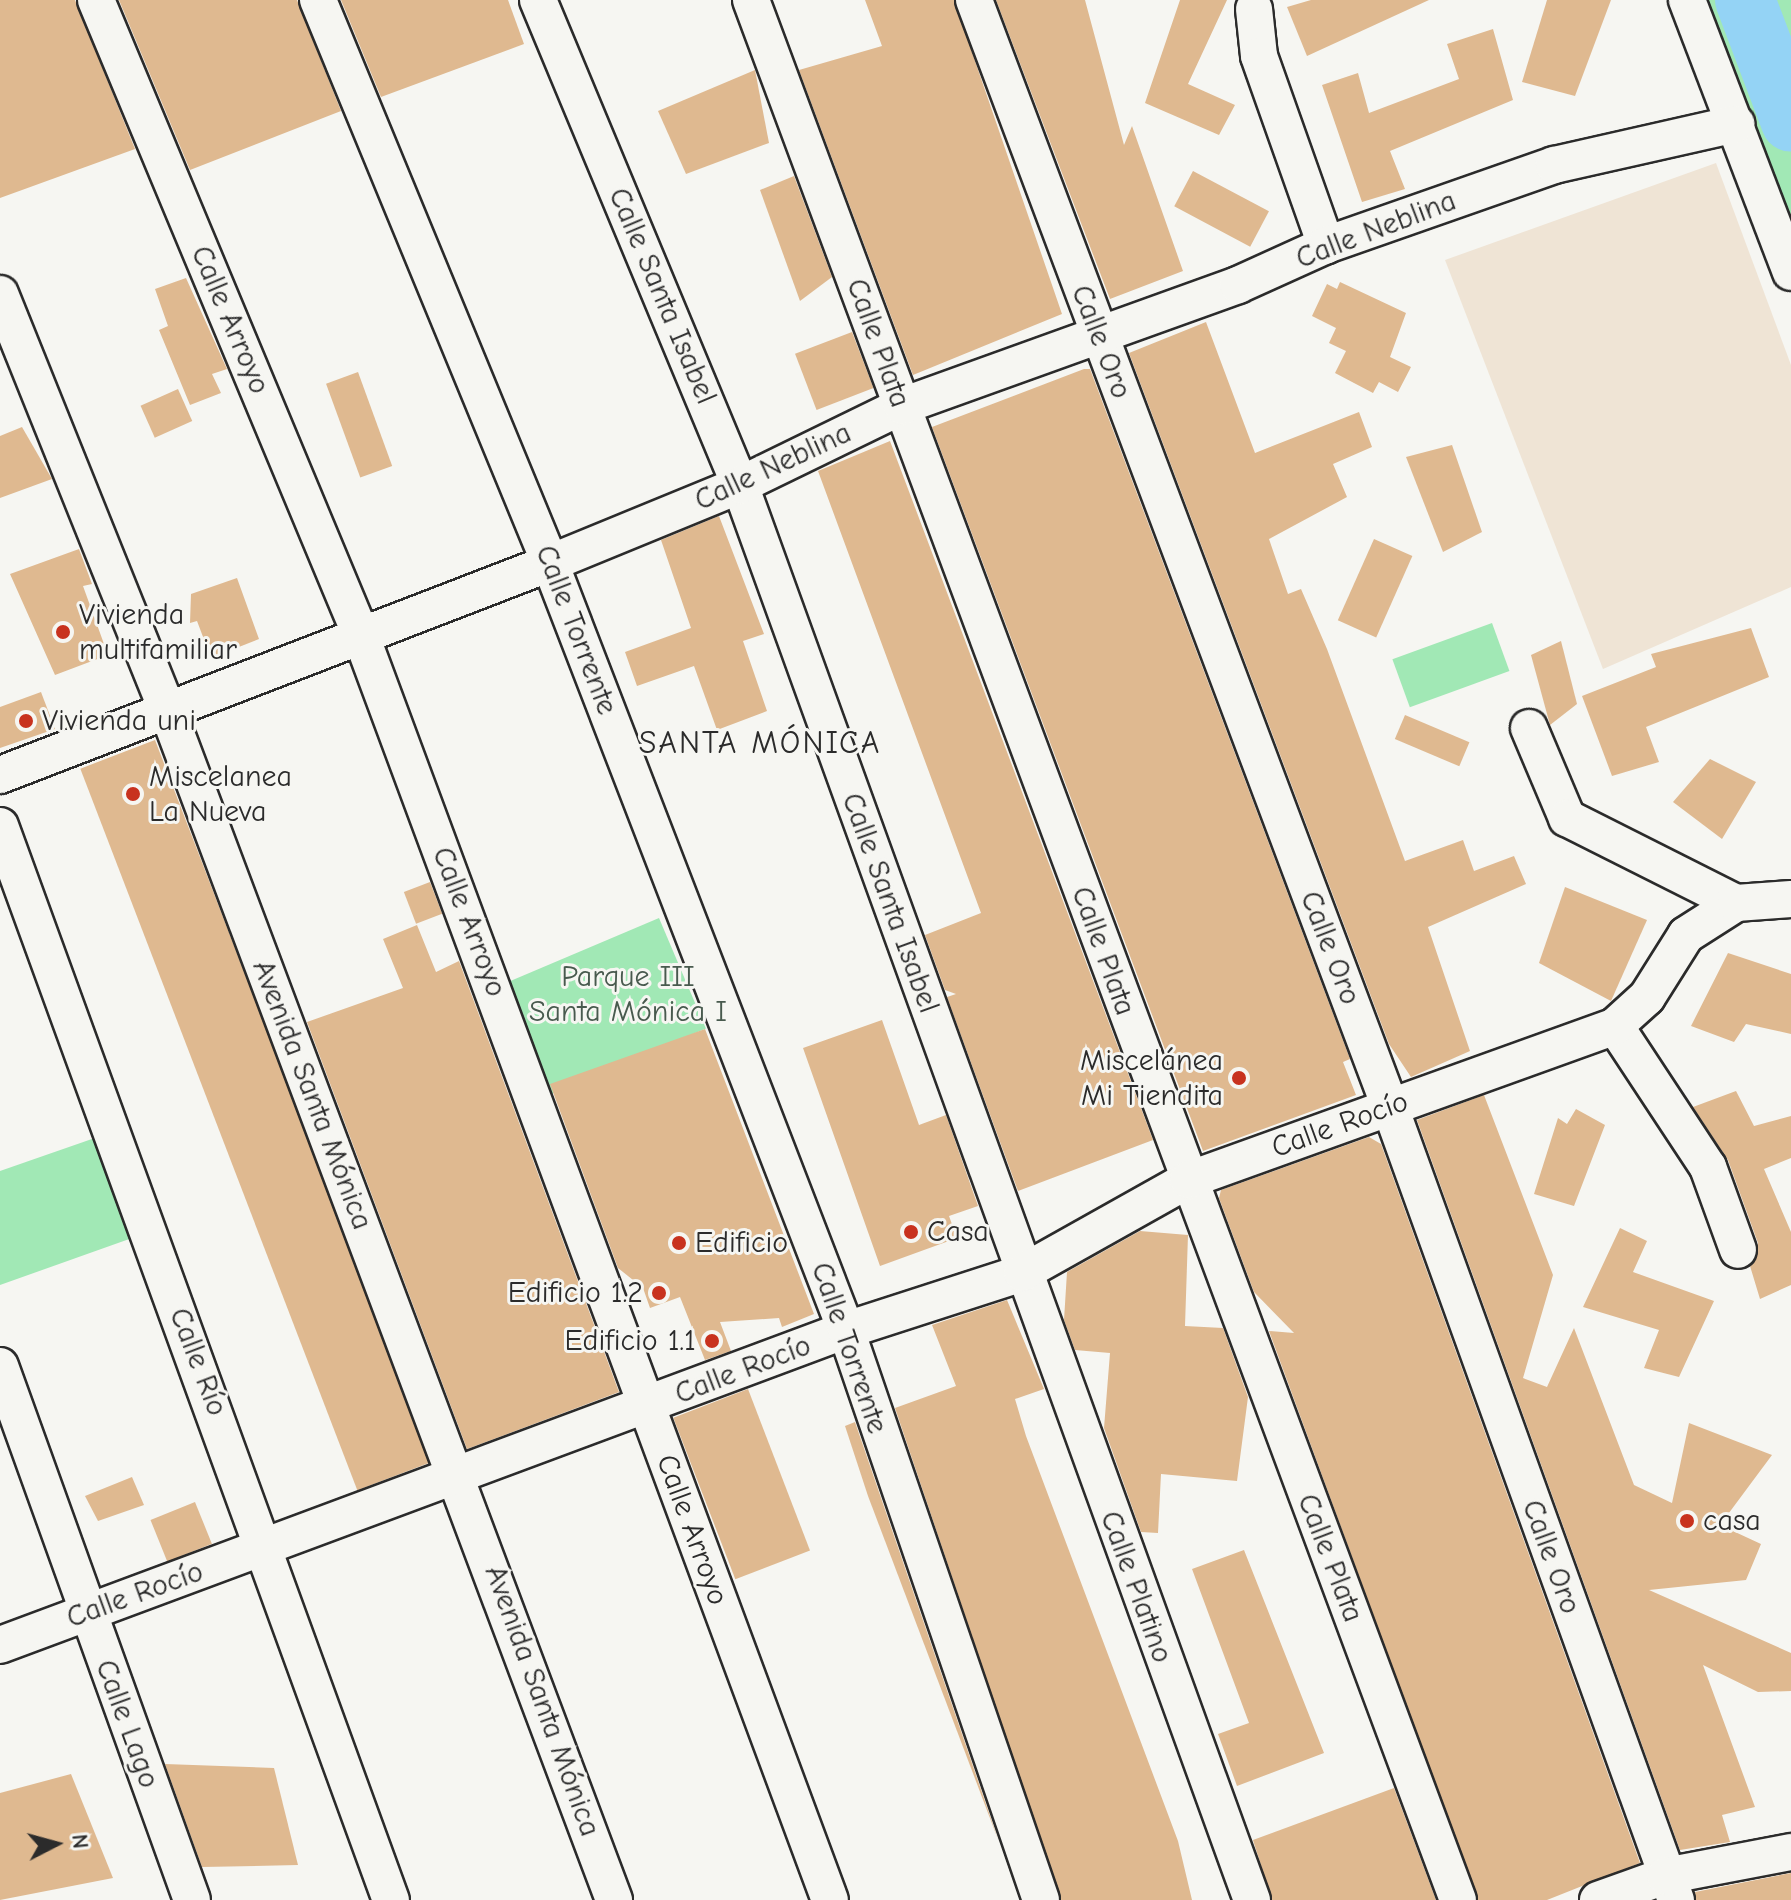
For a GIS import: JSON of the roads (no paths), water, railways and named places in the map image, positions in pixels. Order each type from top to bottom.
[{"type":"street","name":"Calle Arroyo","points":[[96,0],[360,633],[830,1900]]},
{"type":"street","name":"Calle Torrente","points":[[318,0],[550,563],[846,1330],[1041,1900]]},
{"type":"street","name":"Calle Santa Isabel","points":[[538,0],[740,485],[1022,1273]]},
{"type":"street","name":"Calle Plata","points":[[751,0],[1458,1900]]},
{"type":"street","name":"Calle Oro","points":[[974,0],[1390,1107],[1670,1888]]},
{"type":"street","points":[[1687,0],[1791,272]]},
{"type":"street","points":[[1254,9],[1259,56],[1326,245]]},
{"type":"street","name":"Calle Neblina","points":[[0,775],[168,712],[360,633],[550,563],[740,485],[902,406],[1099,336],[1326,245],[1554,165],[1736,124]]},
{"type":"street","name":"Avenida Santa Mónica","points":[[0,294],[168,712],[459,1474],[614,1900]]},
{"type":"street","points":[[1529,728],[1567,818],[1736,903],[1791,899]]},
{"type":"street","name":"Calle Río","points":[[0,826],[268,1547],[391,1900]]},
{"type":"street","name":"Calle Rocío","points":[[0,1645],[846,1330],[1022,1273],[1188,1180],[1615,1026],[1647,997],[1686,935],[1736,903]]},
{"type":"street","points":[[1615,1026],[1708,1167],[1738,1250]]},
{"type":"street","name":"Calle Platino","points":[[1022,1273],[1252,1900]]},
{"type":"street","name":"Calle Lago","points":[[0,1366],[86,1613],[192,1900]]},
{"type":"street","points":[[1598,1900],[1670,1888],[1791,1852]]},
{"type":"waterway","points":[[1745,0],[1791,122]]},
{"type":"place","name":"Vivienda multifamiliar","points":[[63,632]]},
{"type":"place","name":"Vivienda uni","points":[[26,721]]},
{"type":"place","name":"Miscelanea La Nueva","points":[[133,794]]},
{"type":"place","name":"Miscelánea Mi Tiendita","points":[[1239,1078]]},
{"type":"place","name":"Casa","points":[[911,1232]]},
{"type":"place","name":"Edificio","points":[[679,1243]]},
{"type":"place","name":"Edificio 1.2","points":[[659,1293]]},
{"type":"place","name":"Edificio 1.1","points":[[712,1341]]},
{"type":"place","name":"casa","points":[[1687,1521]]},
{"type":"district","name":"SANTA MÓNICA","points":[[760,743]]},
{"type":"park label","name":"Parque III Santa Mónica I","points":[[628,994]]}]
